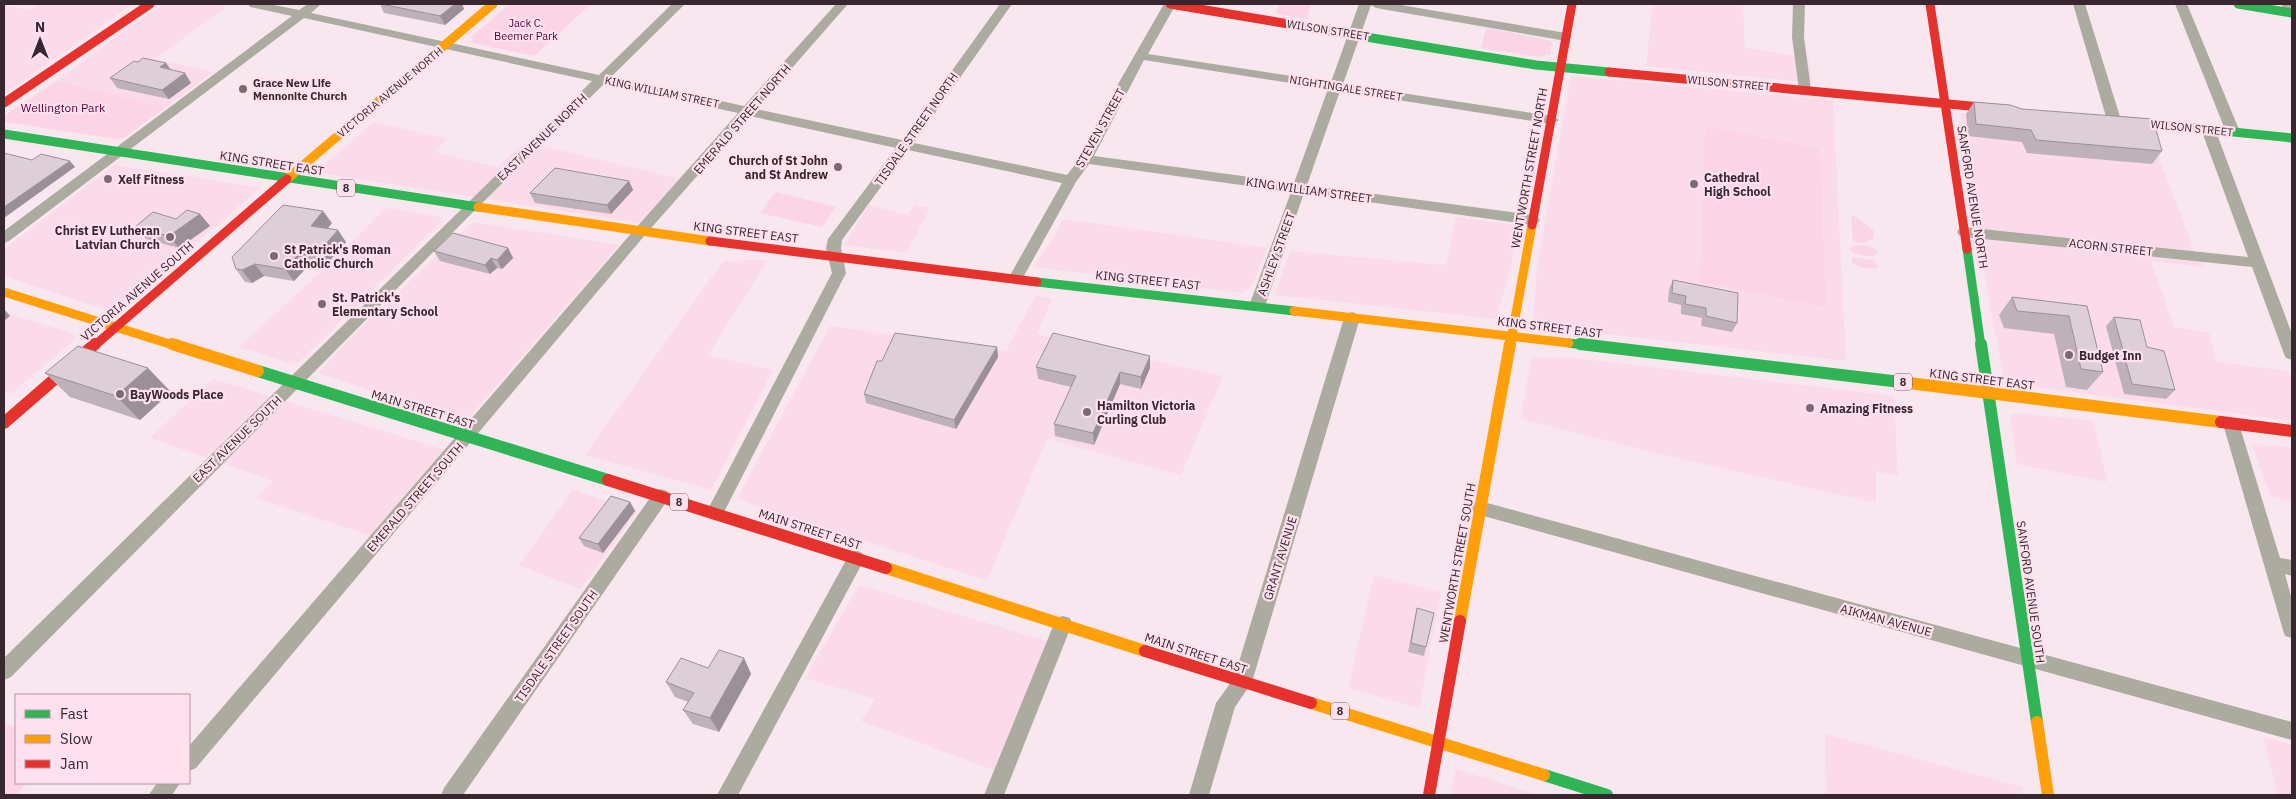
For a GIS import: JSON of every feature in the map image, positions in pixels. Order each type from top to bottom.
[{"type":"main road","points":[[4,103],[150,4]]},
{"type":"main road","name":"VICTORIA AVENUE NORTH","points":[[287,179],[493,4]]},
{"type":"main road","name":"WILSON STREET","points":[[1170,4],[1561,68],[2017,111]]},
{"type":"main road","name":"WENTWORTH STREET NORTH","points":[[1512,336],[1572,4]]},
{"type":"main road","name":"SANFORD AVENUE NORTH","points":[[1930,4],[1989,393]]},
{"type":"main road","points":[[2238,4],[2292,13]]},
{"type":"main road","name":"WILSON STREET","points":[[2109,120],[2292,138]]},
{"type":"main road","name":"KING STREET EAST","points":[[4,134],[640,232],[1015,279],[1512,336],[2292,431]]},
{"type":"main road","name":"VICTORIA AVENUE SOUTH","points":[[4,423],[287,179]]},
{"type":"main road","name":"MAIN STREET EAST","points":[[4,292],[661,496],[1242,682],[1607,795]]},
{"type":"main road","name":"WENTWORTH STREET SOUTH","points":[[1429,795],[1512,336]]},
{"type":"main road","name":"SANFORD AVENUE SOUTH","points":[[1989,393],[2048,795]]},
{"type":"street","name":"KING WILLIAM STREET","points":[[254,4],[1070,180]]},
{"type":"street","points":[[4,238],[315,4]]},
{"type":"street","name":"EAST AVENUE NORTH","points":[[470,207],[679,4]]},
{"type":"street","name":"EMERALD STREET NORTH","points":[[640,232],[842,4]]},
{"type":"street","name":"TISDALE STREET NORTH","points":[[835,256],[835,239],[872,191],[1006,4]]},
{"type":"street","name":"STEVEN STREET","points":[[1015,279],[1070,180],[1086,159],[1140,56],[1170,4]]},
{"type":"street","name":"ASHLEY STREET","points":[[1257,306],[1365,4]]},
{"type":"street","points":[[1376,4],[1566,37]]},
{"type":"street","points":[[1799,4],[1798,37],[1804,90]]},
{"type":"street","points":[[2079,4],[2109,120]]},
{"type":"street","points":[[2181,4],[2233,132]]},
{"type":"street","points":[[2287,4],[2292,13]]},
{"type":"street","name":"NIGHTINGALE STREET","points":[[1140,56],[1552,120]]},
{"type":"street","points":[[2208,130],[2292,354]]},
{"type":"street","name":"KING WILLIAM STREET","points":[[1086,159],[1533,220]]},
{"type":"street","name":"EAST AVENUE SOUTH","points":[[4,671],[470,207]]},
{"type":"street","name":"EMERALD STREET SOUTH","points":[[190,760],[640,232]]},
{"type":"street","name":"ACORN STREET","points":[[1964,232],[2259,263]]},
{"type":"street","points":[[715,513],[839,273],[840,264],[835,256]]},
{"type":"street","name":"GRANT AVENUE","points":[[1199,795],[1226,704],[1242,682],[1352,318]]},
{"type":"street","points":[[2232,424],[2292,630]]},
{"type":"street","name":"TISDALE STREET SOUTH","points":[[450,795],[661,496]]},
{"type":"street","name":"AIKMAN AVENUE","points":[[1480,508],[2292,731]]},
{"type":"street","points":[[727,795],[856,558]]},
{"type":"street","points":[[2273,564],[2292,568]]},
{"type":"street","points":[[994,795],[1063,624]]},
{"type":"street","points":[[159,795],[169,784]]},
{"type":"shaded area","points":[[39,4],[133,4],[4,94],[4,5],[28,10]]},
{"type":"shaded area","points":[[164,4],[216,4],[227,7],[154,59],[213,72],[166,107],[57,81],[118,35]]},
{"type":"shaded area","points":[[1653,4],[1743,4],[1745,48],[1809,58],[1812,83],[1646,66]]},
{"type":"shaded area","name":"Cathedral High School","points":[[1571,76],[1833,100],[1846,361],[1533,326],[1537,267]]},
{"type":"shaded area","points":[[1960,113],[2150,134],[2194,250],[2203,267],[2151,261],[2174,327],[2209,333],[2217,362],[2288,371],[2292,382],[2292,421],[2005,383],[1990,307]]},
{"type":"shaded area","points":[[374,122],[447,139],[434,152],[497,167],[526,142],[680,179],[640,223],[320,173],[322,167]]},
{"type":"shaded area","points":[[115,165],[260,188],[114,312],[4,276],[4,249]]},
{"type":"shaded area","points":[[868,205],[908,215],[915,205],[930,208],[907,253],[844,245]]},
{"type":"shaded area","name":"St. Patrick's Elementary School","points":[[385,208],[439,217],[441,222],[300,361],[292,364],[239,347],[334,260]]},
{"type":"shaded area","points":[[1456,217],[1509,224],[1518,231],[1510,270],[1496,319],[1275,295],[1290,251],[1444,265],[1447,262]]},
{"type":"shaded area","points":[[1063,219],[1267,248],[1252,286],[1242,293],[1033,267],[1055,235]]},
{"type":"shaded area","points":[[473,222],[619,245],[465,422],[318,373],[363,325]]},
{"type":"shaded area","points":[[768,260],[708,355],[773,370],[711,490],[585,455],[723,261]]},
{"type":"shaded area","points":[[1035,296],[1052,299],[1037,334],[1223,376],[1181,475],[1047,439],[987,581],[737,499],[830,326],[1006,351]]},
{"type":"shaded area","points":[[4,312],[74,334],[76,338],[11,394],[4,391]]},
{"type":"shaded area","points":[[1531,357],[1566,357],[1894,396],[1898,476],[1876,471],[1876,503],[1668,456],[1521,419]]},
{"type":"shaded area","points":[[213,379],[446,450],[371,536],[256,498],[273,481],[150,438]]},
{"type":"shaded area","points":[[2019,413],[2094,421],[2107,482],[2017,464],[2010,415]]},
{"type":"shaded area","points":[[2252,444],[2292,447],[2292,502],[2270,496]]},
{"type":"shaded area","points":[[573,490],[638,511],[580,589],[519,565]]},
{"type":"shaded area","points":[[1374,575],[1441,592],[1419,708],[1348,688]]},
{"type":"shaded area","points":[[859,585],[1047,641],[996,771],[861,721],[875,699],[805,678]]},
{"type":"shaded area","points":[[1825,734],[2022,787],[2023,795],[1826,795]]},
{"type":"shaded area","points":[[2263,737],[2292,745],[2292,795],[2278,795]]},
{"type":"shaded area","points":[[1456,769],[1538,795],[1450,795]]},
{"type":"green space","name":"Jack C. Beemer Park","points":[[510,4],[591,4],[534,56],[473,43],[471,37]]},
{"type":"green space","points":[[1279,4],[1311,4],[1307,19],[1276,14]]},
{"type":"green space","points":[[1486,28],[1552,42],[1550,54],[1539,57],[1481,48]]},
{"type":"green space","name":"Wellington Park","points":[[57,81],[166,107],[125,137],[118,139],[4,122],[4,116]]},
{"type":"green space","points":[[1705,127],[1819,148],[1826,307],[1700,282]]},
{"type":"green space","points":[[776,192],[836,207],[822,227],[760,213]]},
{"type":"green space","points":[[1851,216],[1856,217],[1874,231],[1874,238],[1864,243],[1853,241]]},
{"type":"green space","points":[[1853,246],[1873,247],[1877,252],[1876,255],[1862,255],[1850,250]]},
{"type":"green space","points":[[1852,257],[1873,260],[1878,267],[1860,267],[1851,261]]},
{"type":"green space","points":[[4,723],[15,728],[15,784],[26,784],[16,795],[4,795]]},
{"type":"building","points":[[381,4],[455,4],[440,16]]},
{"type":"building","points":[[143,58],[166,63],[160,67],[185,73],[162,90],[110,78],[134,61],[138,62]]},
{"type":"building","points":[[1974,102],[2010,105],[2022,109],[2153,119],[2162,151],[2036,140],[2031,130],[1976,124]]},
{"type":"building","points":[[4,153],[32,160],[41,154],[70,161],[4,207]]},
{"type":"building","points":[[555,168],[629,181],[607,205],[530,193]]},
{"type":"building","points":[[283,205],[323,211],[311,226],[338,230],[318,253],[302,250],[285,269],[255,264],[242,270],[236,269],[232,257]]},
{"type":"building","points":[[187,210],[200,214],[169,236],[135,227],[153,212],[176,219]]},
{"type":"building","points":[[453,233],[508,248],[497,260],[491,258],[485,265],[434,251]]},
{"type":"building","points":[[1673,280],[1738,293],[1737,323],[1706,316],[1706,308],[1685,304],[1686,296],[1672,293]]},
{"type":"building","points":[[2012,297],[2087,306],[2103,372],[2081,369],[2069,316],[2017,311]]},
{"type":"building","points":[[2114,317],[2140,320],[2147,347],[2164,351],[2175,390],[2132,384]]},
{"type":"building","points":[[895,333],[997,347],[954,420],[864,394],[877,361],[882,361]]},
{"type":"building","name":"Hamilton Victoria Curling Club","points":[[1053,333],[1150,356],[1141,377],[1120,372],[1093,433],[1054,424],[1076,376],[1036,367]]},
{"type":"building","points":[[78,346],[148,368],[116,396],[45,373]]},
{"type":"building","points":[[611,496],[630,502],[598,544],[579,538]]},
{"type":"building","points":[[1417,608],[1434,613],[1426,647],[1411,643]]},
{"type":"building","points":[[719,650],[744,658],[710,718],[683,710],[694,693],[666,682],[681,658],[708,668]]},
{"type":"traffic: fast","points":[[2238,4],[2292,13]]},
{"type":"traffic: fast","points":[[1354,35],[1536,65],[1609,72]]},
{"type":"traffic: fast","points":[[2123,121],[2292,138]]},
{"type":"traffic: fast","points":[[4,134],[478,207]]},
{"type":"traffic: fast","points":[[1967,249],[2037,722]]},
{"type":"traffic: fast","points":[[1037,282],[1294,311]]},
{"type":"traffic: fast","points":[[1569,343],[1909,383]]},
{"type":"traffic: fast","points":[[258,371],[608,480]]},
{"type":"traffic: fast","points":[[1544,775],[1607,795]]},
{"type":"traffic: slow","points":[[287,179],[493,4]]},
{"type":"traffic: slow","points":[[478,207],[710,241]]},
{"type":"traffic: slow","points":[[1460,621],[1532,225]]},
{"type":"traffic: slow","points":[[4,292],[258,371]]},
{"type":"traffic: slow","points":[[1294,311],[1569,343]]},
{"type":"traffic: slow","points":[[1909,383],[2221,422]]},
{"type":"traffic: slow","points":[[886,568],[1145,651]]},
{"type":"traffic: slow","points":[[1311,703],[1544,775]]},
{"type":"traffic: slow","points":[[2037,722],[2048,795]]},
{"type":"traffic: jam","points":[[4,103],[150,4]]},
{"type":"traffic: jam","points":[[1170,4],[1354,35]]},
{"type":"traffic: jam","points":[[1532,225],[1572,4]]},
{"type":"traffic: jam","points":[[1930,4],[1967,249]]},
{"type":"traffic: jam","points":[[1609,72],[2002,109]]},
{"type":"traffic: jam","points":[[4,423],[287,179]]},
{"type":"traffic: jam","points":[[710,241],[1037,282]]},
{"type":"traffic: jam","points":[[2221,422],[2292,431]]},
{"type":"traffic: jam","points":[[608,480],[886,568]]},
{"type":"traffic: jam","points":[[1429,795],[1460,621]]},
{"type":"traffic: jam","points":[[1145,651],[1311,703]]},
{"type":"place","name":"Grace New Life Mennonite Church","points":[[243,89]]},
{"type":"place","name":"Church of St John and St Andrew","points":[[838,167]]},
{"type":"place","name":"Xelf Fitness","points":[[108,179]]},
{"type":"place","name":"Cathedral High School","points":[[1694,184]]},
{"type":"place","name":"Christ EV Lutheran Latvian Church","points":[[170,237]]},
{"type":"place","name":"St Patrick's Roman Catholic Church","points":[[274,256]]},
{"type":"place","name":"St. Patrick's Elementary School","points":[[322,304]]},
{"type":"place","name":"Budget Inn","points":[[2069,355]]},
{"type":"place","name":"BayWoods Place","points":[[120,394]]},
{"type":"place","name":"Amazing Fitness","points":[[1810,408]]},
{"type":"place","name":"Hamilton Victoria Curling Club","points":[[1087,412]]}]
